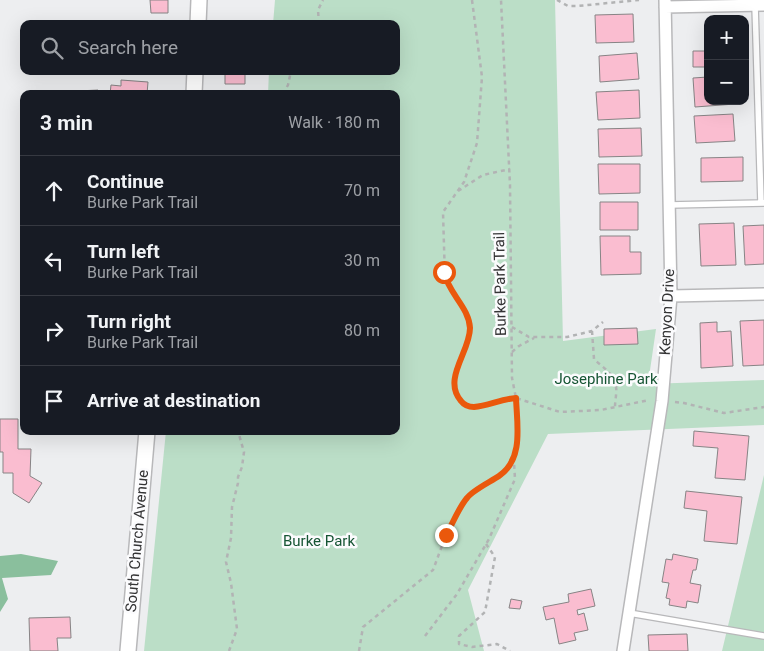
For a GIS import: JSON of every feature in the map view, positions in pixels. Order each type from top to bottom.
[{"type":"street","points":[[198,20],[199,0]]},
{"type":"street","points":[[665,4],[760,5]]},
{"type":"street","name":"Kenyon Drive","points":[[623,651],[662,401],[671,296],[665,4]]},
{"type":"street","points":[[194,90],[195,75]]},
{"type":"street","points":[[671,296],[764,294]]},
{"type":"street","name":"South Church Avenue","points":[[128,651],[147,435]]},
{"type":"lane","points":[[669,205],[762,203],[760,5]]},
{"type":"lane","points":[[629,613],[764,636]]},
{"type":"path","points":[[319,20],[318,10],[323,0]]},
{"type":"path","name":"Burke Park Trail","points":[[472,0],[482,77],[477,142],[464,182],[443,212],[445,280],[465,312],[470,327],[467,344],[455,375],[456,392],[459,399],[465,405],[473,407],[516,398]]},
{"type":"path","name":"Burke Park Trail","points":[[425,636],[457,594],[486,544],[515,479],[516,398],[512,378],[510,169],[501,0]]},
{"type":"path","points":[[557,0],[568,6],[639,0]]},
{"type":"path","points":[[285,90],[290,75]]},
{"type":"path","name":"Burke Park Trail","points":[[457,192],[483,175],[510,169]]},
{"type":"path","points":[[512,327],[529,338],[568,337],[592,331],[603,322]]},
{"type":"path","points":[[592,331],[594,359],[615,380],[617,389],[615,407]]},
{"type":"path","points":[[512,352],[534,338]]},
{"type":"path","points":[[516,398],[560,412],[601,410],[650,400],[684,403],[724,413],[764,407]]},
{"type":"path","points":[[229,651],[237,629],[231,583],[226,562],[231,538],[232,507],[244,452],[239,435]]},
{"type":"path","points":[[359,651],[363,627],[433,570],[446,535],[467,498],[506,472],[514,460]]},
{"type":"path","points":[[486,544],[495,557],[485,612],[459,636],[459,644],[472,647],[497,644],[510,651]]},
{"type":"green space","name":"Burke Park","points":[[275,0],[555,0],[563,341],[656,329],[648,384],[764,380],[764,425],[548,434],[468,590],[484,651],[144,651],[166,435],[400,435],[400,90],[268,90],[269,75],[400,75],[400,20],[273,20]]},
{"type":"green space","points":[[764,475],[764,651],[722,651]]},
{"type":"green space","points":[[21,554],[58,561],[51,575],[2,578],[8,599],[0,612],[0,556]]},
{"type":"building","points":[[150,0],[168,0],[168,13],[151,13]]},
{"type":"building","points":[[633,14],[634,42],[596,43],[595,15]]},
{"type":"building","points":[[693,51],[704,51],[704,67],[693,67]]},
{"type":"building","points":[[637,53],[639,79],[600,82],[599,56]]},
{"type":"building","points":[[225,75],[245,75],[245,84],[225,84]]},
{"type":"building","points":[[704,77],[704,105],[722,105],[695,107],[693,78]]},
{"type":"building","points":[[121,80],[148,82],[147,90],[110,90],[111,85],[121,86]]},
{"type":"building","points":[[639,90],[640,118],[598,120],[596,92]]},
{"type":"building","points":[[733,114],[735,141],[696,143],[694,116]]},
{"type":"building","points":[[641,128],[642,156],[599,157],[598,129]]},
{"type":"building","points":[[743,157],[743,181],[701,182],[701,158]]},
{"type":"building","points":[[598,164],[640,164],[640,193],[599,194]]},
{"type":"building","points":[[600,202],[638,202],[638,230],[600,230]]},
{"type":"building","points":[[734,223],[736,265],[701,266],[699,224]]},
{"type":"building","points":[[764,225],[764,264],[745,265],[743,226]]},
{"type":"building","points":[[600,236],[630,236],[630,252],[641,252],[641,274],[601,275]]},
{"type":"building","points":[[764,320],[764,365],[743,366],[740,321]]},
{"type":"building","points":[[717,322],[717,332],[731,331],[733,366],[701,368],[700,323]]},
{"type":"building","points":[[637,328],[638,344],[604,345],[604,329]]},
{"type":"building","points":[[0,419],[18,419],[18,449],[31,449],[30,476],[42,483],[29,503],[13,493],[13,473],[3,473],[3,452],[0,452]]},
{"type":"building","points":[[694,431],[749,436],[745,480],[715,478],[718,448],[693,446]]},
{"type":"building","points":[[686,491],[742,497],[737,544],[704,541],[707,511],[684,508]]},
{"type":"building","points":[[673,554],[698,559],[696,570],[693,570],[690,583],[701,585],[698,603],[687,601],[686,608],[669,605],[670,599],[666,598],[669,583],[662,582],[666,559],[672,560]]},
{"type":"building","points":[[591,589],[595,606],[577,610],[578,615],[584,613],[588,630],[574,633],[576,640],[559,644],[554,618],[546,620],[543,607],[569,602],[568,594]]},
{"type":"building","points":[[511,599],[522,601],[520,609],[509,608]]},
{"type":"building","points":[[70,617],[71,638],[57,638],[58,651],[30,651],[29,618]]},
{"type":"building","points":[[687,634],[688,651],[649,651],[648,635]]},
{"type":"route","points":[[444,272],[445,280],[465,312],[470,327],[467,344],[455,375],[454,383],[459,399],[465,405],[473,407],[516,398],[517,430],[514,460],[506,472],[467,498],[446,535]]},
{"type":"park label","name":"Josephine Park","points":[[606,379]]}]
